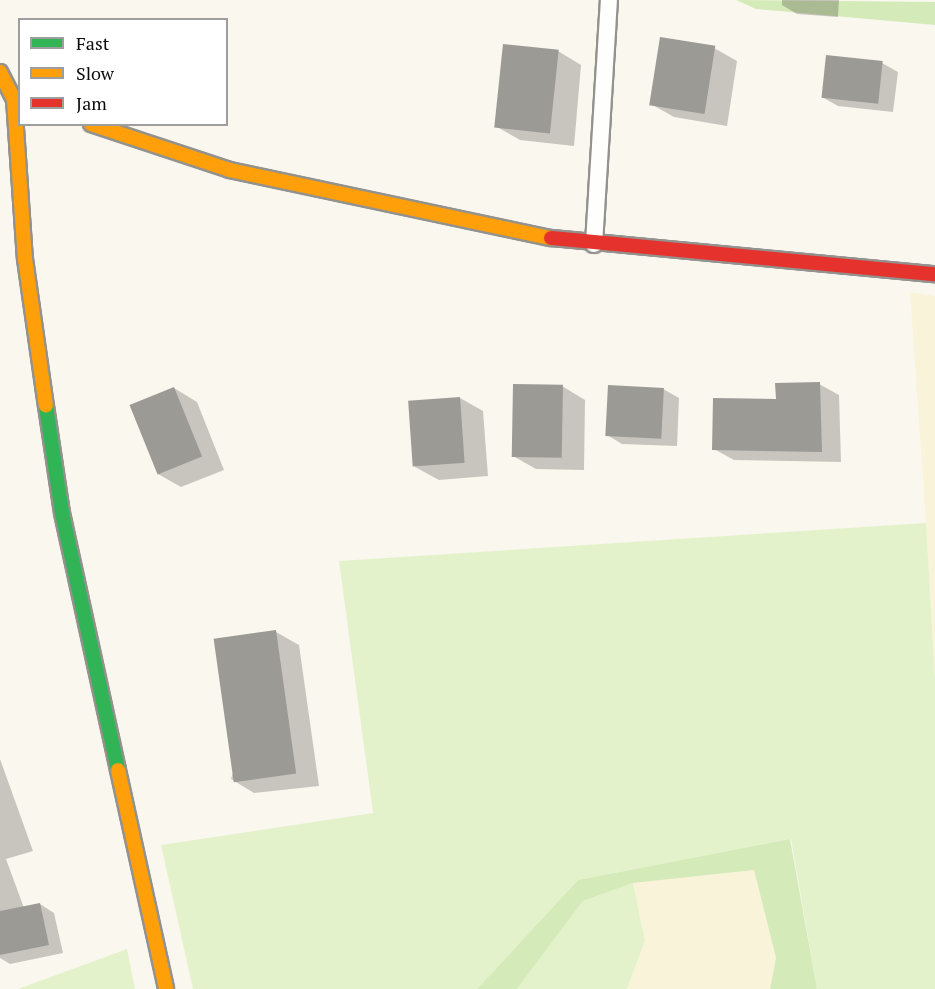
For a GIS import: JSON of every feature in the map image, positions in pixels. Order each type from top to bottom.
[{"type":"street","points":[[0,72],[17,100],[18,120]]},
{"type":"street","points":[[18,126],[25,259],[62,513],[166,989]]},
{"type":"street","points":[[97,126],[230,170],[594,244],[935,274]]},
{"type":"lane","points":[[594,244],[609,0]]},
{"type":"shaded area","points":[[910,292],[935,296],[935,679],[926,523]]},
{"type":"shaded area","points":[[754,870],[776,958],[770,989],[627,989],[645,941],[633,883]]},
{"type":"green space","points":[[736,0],[935,2],[935,25],[756,9]]},
{"type":"green space","points":[[926,523],[935,679],[935,989],[817,989],[791,839],[578,880],[477,989],[193,989],[161,845],[373,813],[339,561]]},
{"type":"green space","points":[[790,839],[817,989],[770,989],[776,958],[754,870],[633,883],[583,901],[517,989],[477,989],[578,880]]},
{"type":"green space","points":[[633,883],[645,941],[627,989],[517,989],[583,901]]},
{"type":"green space","points":[[127,949],[135,989],[18,989]]},
{"type":"building","points":[[660,37],[715,46],[705,114],[649,105]]},
{"type":"building","points":[[503,44],[559,50],[550,133],[494,128]]},
{"type":"building","points":[[826,55],[883,61],[878,104],[822,98]]},
{"type":"building","points":[[820,382],[822,452],[712,450],[713,398],[776,399],[775,383]]},
{"type":"building","points":[[513,384],[563,385],[562,458],[512,457]]},
{"type":"building","points":[[608,385],[664,388],[661,439],[605,436]]},
{"type":"building","points":[[174,387],[202,457],[158,475],[129,405]]},
{"type":"building","points":[[460,397],[465,463],[413,466],[408,401]]},
{"type":"building","points":[[276,630],[296,774],[234,782],[214,639]]},
{"type":"building","points":[[40,903],[49,945],[0,955],[0,911]]},
{"type":"traffic: fast","points":[[46,406],[62,513],[118,770]]},
{"type":"traffic: slow","points":[[0,72],[14,99],[25,259],[46,406]]},
{"type":"traffic: slow","points":[[97,126],[230,170],[551,238]]},
{"type":"traffic: slow","points":[[118,770],[166,989]]},
{"type":"traffic: jam","points":[[551,238],[935,274]]}]
